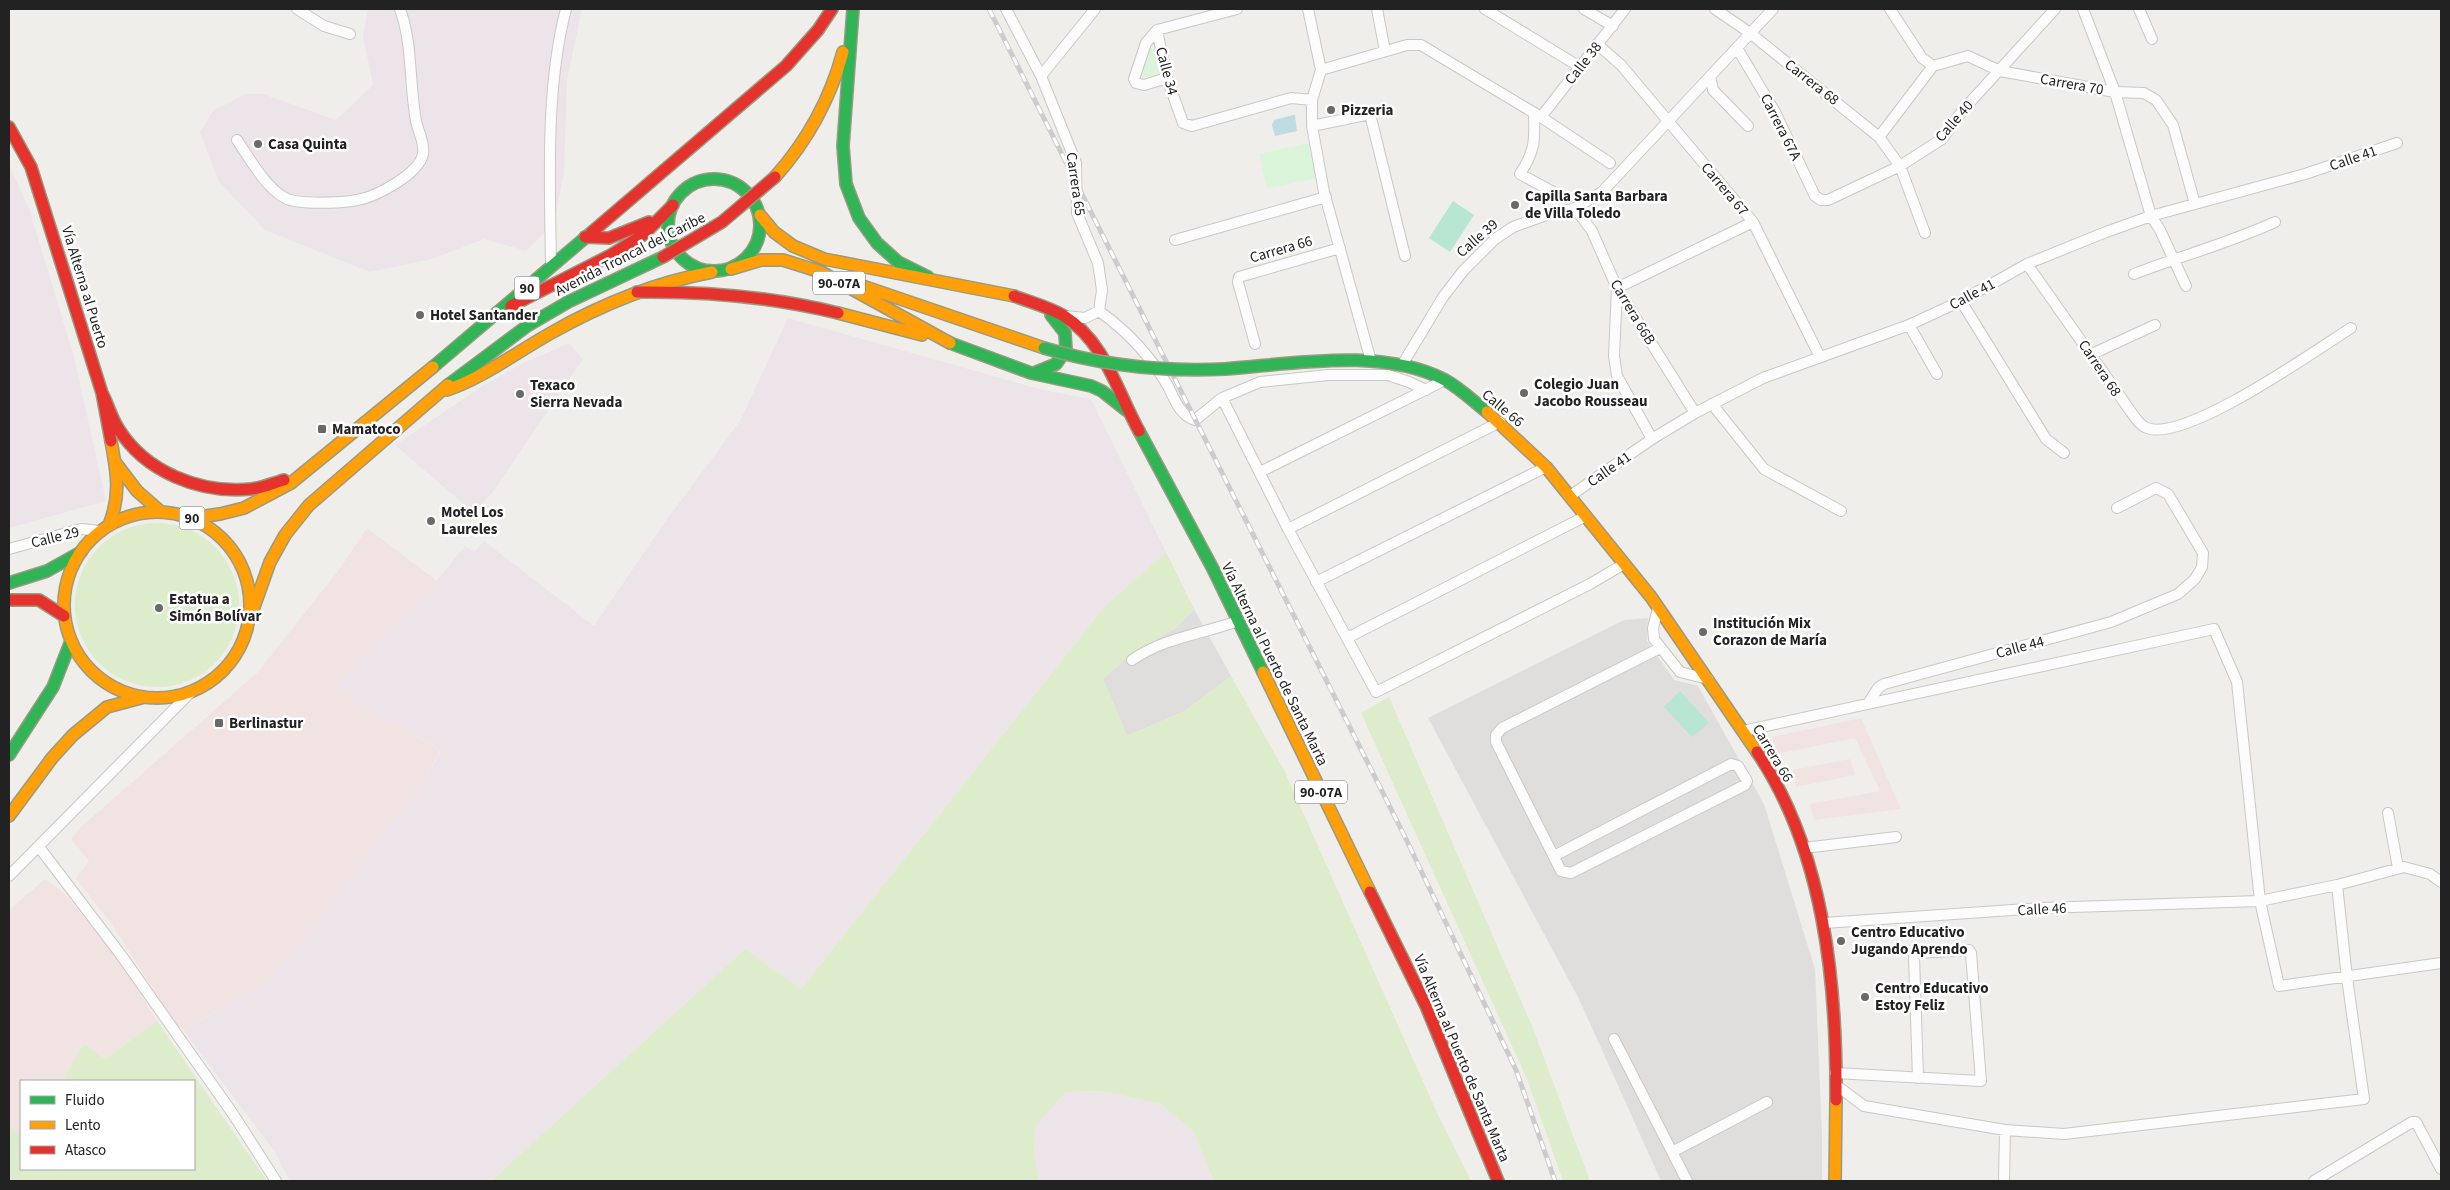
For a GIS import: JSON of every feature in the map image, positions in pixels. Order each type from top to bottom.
[{"type":"main road","name":"Avenida Troncal del Caribe","points":[[191,518],[223,515],[257,504],[291,483],[498,313],[786,66],[818,30],[832,9]]},
{"type":"main road","name":"Avenida Troncal del Caribe","points":[[250,618],[270,562],[285,535],[309,505],[436,394],[527,326],[568,302],[662,257],[723,223],[753,200],[797,153],[812,130],[828,99],[853,9]]},
{"type":"main road","points":[[853,9],[844,146],[846,184],[859,218],[877,243],[898,262],[928,277]]},
{"type":"main road","name":"Vía Alterna al Puerto","points":[[9,127],[31,167],[102,393],[115,462],[118,492],[116,507],[105,528]]},
{"type":"main road","points":[[436,394],[464,384],[567,324],[660,282],[731,269],[752,253],[758,241],[761,228],[760,215],[755,202],[746,190],[734,183],[720,179],[706,179],[692,184],[681,193],[673,205],[643,235],[611,255],[498,313]]},
{"type":"main road","points":[[673,205],[669,227],[674,249],[684,260],[697,268],[712,272]]},
{"type":"main road","name":"Vía Alterna al Puerto de Santa Marta","points":[[760,215],[774,232],[793,246],[824,259],[1007,293],[1064,316],[1090,339],[1113,374],[1128,411],[1238,621],[1426,1006],[1498,1181]]},
{"type":"main road","points":[[585,237],[599,241],[608,240],[658,218]]},
{"type":"main road","points":[[824,259],[889,294]]},
{"type":"main road","name":"Vía Alterna al Puerto de Santa Marta","points":[[731,269],[761,260],[783,260],[821,272],[939,338],[1031,373],[1077,381],[1091,386],[1102,391],[1128,411]]},
{"type":"main road","points":[[821,272],[1044,348],[1094,363],[1123,368],[1174,372],[1344,361],[1371,361],[1402,365]]},
{"type":"main road","points":[[637,292],[687,292],[790,303],[854,316],[897,330],[939,338]]},
{"type":"main road","points":[[1031,373],[1045,371],[1060,362],[1066,352],[1068,340],[1057,320],[1033,302]]},
{"type":"main road","name":"Calle 66","points":[[1402,365],[1445,380],[1500,422],[1546,467],[1570,496]]},
{"type":"main road","points":[[102,393],[118,428],[143,457],[176,478],[213,489],[251,489],[270,484],[288,478],[321,457]]},
{"type":"main road","name":"Vía Alterna al Puerto","points":[[115,462],[137,491],[160,512]]},
{"type":"main road","name":"Carrera 66","points":[[1570,496],[1584,517],[1658,608],[1769,770],[1804,848],[1824,922],[1831,980],[1836,1079],[1835,1181]]},
{"type":"main road","name":"90","points":[[160,512],[191,518],[218,534],[238,557],[249,586],[250,618],[245,637],[224,671],[208,684],[190,693],[166,699],[142,698],[123,693],[106,684],[80,658],[71,641],[64,616],[65,594],[70,572],[81,552],[105,528],[134,515],[160,512]]},
{"type":"main road","points":[[9,583],[47,571],[81,552]]},
{"type":"main road","points":[[9,600],[37,599],[55,608],[64,616]]},
{"type":"main road","points":[[9,755],[42,707],[59,676],[71,641]]},
{"type":"main road","name":"90","points":[[9,816],[46,766],[74,735],[107,707],[142,698]]},
{"type":"street","points":[[297,9],[324,26],[350,34]]},
{"type":"street","points":[[237,140],[277,192],[288,200],[303,202],[357,200],[388,189],[417,167],[423,154],[423,147],[416,122],[408,32],[400,9]]},
{"type":"street","points":[[551,267],[553,95],[556,61],[566,9]]},
{"type":"street","name":"Carrera 65","points":[[1006,9],[1042,76],[1076,163],[1077,213],[1098,264],[1102,290],[1099,311]]},
{"type":"street","points":[[1042,76],[1095,9]]},
{"type":"street","name":"Calle 34","points":[[1237,9],[1157,30],[1167,78],[1183,122],[1192,126],[1291,98],[1312,100]]},
{"type":"street","points":[[1308,9],[1321,70],[1312,100],[1312,126],[1326,197],[1371,361]]},
{"type":"street","points":[[1377,9],[1385,51]]},
{"type":"street","points":[[1485,9],[1580,67]]},
{"type":"street","points":[[1584,9],[1613,26]]},
{"type":"street","name":"Calle 38","points":[[1537,115],[1580,67],[1625,9]]},
{"type":"street","name":"Carrera 68","points":[[1715,9],[1750,33],[1879,137],[1900,166],[1925,233]]},
{"type":"street","name":"Calle 39","points":[[1402,365],[1443,297],[1463,271],[1495,239],[1513,227],[1549,214],[1575,208],[1602,192],[1667,120],[1773,9]]},
{"type":"street","points":[[1879,137],[1933,66],[1922,58],[1890,9]]},
{"type":"street","name":"Calle 40","points":[[1828,200],[1900,166],[1942,139],[1963,110],[2055,9]]},
{"type":"street","points":[[2083,9],[2115,92],[2151,216],[2160,230],[2186,286]]},
{"type":"street","points":[[2139,9],[2152,39]]},
{"type":"street","points":[[1157,30],[1146,43],[1134,78],[1136,83],[1144,85],[1167,78]]},
{"type":"street","points":[[1321,70],[1414,44],[1429,48],[1610,163]]},
{"type":"street","name":"Carrera 67","points":[[1597,44],[1621,65],[1753,222],[1820,357]]},
{"type":"street","name":"Carrera 67A","points":[[1737,48],[1775,112],[1815,196],[1821,200],[1828,200]]},
{"type":"street","name":"Carrera 70","points":[[1933,66],[1968,56],[2000,71],[2115,92],[2144,93],[2156,100],[2173,126],[2195,204]]},
{"type":"street","name":"Carrera 67A","points":[[1710,76],[1713,90],[1748,126]]},
{"type":"street","points":[[1312,126],[1370,114],[1405,256]]},
{"type":"street","points":[[1537,115],[1532,155],[1520,174],[1555,193]]},
{"type":"street","name":"Calle 41","points":[[1570,496],[1652,439],[1695,413],[1763,378],[1909,325],[1961,301],[2027,264],[2151,216],[2305,174],[2397,143]]},
{"type":"street","points":[[1175,240],[1326,197]]},
{"type":"street","name":"Carrera 66B","points":[[1575,208],[1592,231],[1617,288],[1695,413]]},
{"type":"street","points":[[1652,439],[1617,376],[1614,356],[1617,288],[1753,222]]},
{"type":"street","points":[[2134,274],[2238,238],[2275,222]]},
{"type":"street","name":"Carrera 66","points":[[1255,344],[1238,282],[1239,277],[1340,248]]},
{"type":"street","name":"Carrera 68","points":[[2027,264],[2146,427],[2178,427],[2246,395],[2351,328]]},
{"type":"street","points":[[1961,301],[2046,439],[2064,453]]},
{"type":"street","points":[[1064,316],[1085,318],[1099,311],[1132,338],[1161,374],[1178,407],[1195,420],[1222,398],[1260,382],[1328,375],[1388,375],[1426,390]]},
{"type":"street","points":[[1909,325],[1936,374]]},
{"type":"street","points":[[2092,354],[2155,325]]},
{"type":"street","points":[[1260,472],[1445,380]]},
{"type":"street","points":[[1222,398],[1288,529],[1376,692],[1590,584],[1624,564]]},
{"type":"street","points":[[1712,404],[1764,469],[1841,511]]},
{"type":"street","points":[[1288,529],[1500,422]]},
{"type":"street","points":[[1316,582],[1546,467]]},
{"type":"street","name":"Calle 44","points":[[1868,704],[1878,688],[1884,684],[2111,622],[2178,594],[2195,579],[2202,567],[2202,552],[2168,494],[2156,488],[2117,508]]},
{"type":"street","points":[[1347,638],[1584,517]]},
{"type":"street","name":"Calle 29","points":[[9,549],[81,529],[105,528]]},
{"type":"street","points":[[1658,608],[1652,634],[1660,648],[1680,672],[1708,679]]},
{"type":"street","points":[[1132,660],[1149,648],[1238,621]]},
{"type":"street","points":[[1743,731],[2214,629],[2236,682],[2260,901],[2279,986],[2347,978],[2441,963]]},
{"type":"street","points":[[1554,856],[1731,764],[1738,766],[1747,781],[1743,788],[1571,874],[1561,871],[1496,742],[1496,735],[1502,728],[1660,648]]},
{"type":"street","points":[[9,876],[190,693]]},
{"type":"street","points":[[2388,813],[2398,868],[2404,867],[2430,874],[2441,882]]},
{"type":"street","points":[[1804,848],[1896,837]]},
{"type":"street","points":[[39,847],[127,963],[233,1114],[276,1181]]},
{"type":"street","name":"Calle 46","points":[[1824,922],[2041,908],[2260,901],[2336,885],[2398,868]]},
{"type":"street","points":[[1836,1079],[1864,1106],[2005,1130],[2064,1134],[2364,1099],[2336,885]]},
{"type":"street","points":[[1836,1079],[1918,1078],[1981,1081],[1971,953],[1966,949],[1918,953],[1914,956],[1918,1078]]},
{"type":"street","points":[[1614,1039],[1687,1181]]},
{"type":"street","points":[[1672,1152],[1767,1102]]},
{"type":"street","points":[[2314,1181],[2412,1122],[2416,1122],[2441,1169]]},
{"type":"street","points":[[2004,1181],[2005,1130]]},
{"type":"shaded area","points":[[368,9],[582,9],[567,80],[564,173],[554,223],[526,251],[484,239],[432,259],[370,272],[265,230],[219,182],[200,132],[213,111],[245,94],[263,94],[336,120],[373,85],[363,36]]},
{"type":"shaded area","points":[[9,165],[29,208],[74,357],[106,501],[9,528]]},
{"type":"shaded area","points":[[788,318],[1039,389],[1091,399],[1166,552],[1105,606],[801,989],[745,949],[491,1181],[290,1181],[274,1151],[184,1031],[273,977],[421,786],[441,751],[404,727],[354,706],[340,683],[434,584],[465,546],[474,552],[484,541],[594,626],[662,526],[740,421]]},
{"type":"shaded area","name":"Texaco Sierra Nevada","points":[[569,343],[583,359],[492,493],[474,513],[395,445],[484,385],[521,364]]},
{"type":"shaded area","points":[[367,528],[437,581],[354,706],[404,727],[440,751],[421,786],[273,977],[185,1030],[178,1026],[112,924],[76,879],[89,861],[71,839],[82,826],[257,673],[338,571]]},
{"type":"shaded area","points":[[1194,609],[1231,676],[1185,711],[1127,736],[1103,679],[1133,652],[1174,629]]},
{"type":"shaded area","points":[[1648,618],[1647,641],[1674,680],[1698,686],[1764,804],[1815,969],[1822,1134],[1822,1181],[1661,1181],[1579,999],[1428,718],[1624,620]]},
{"type":"shaded area","points":[[1861,718],[1901,809],[1814,820],[1810,804],[1880,791],[1855,738],[1777,754],[1772,737]]},
{"type":"shaded area","points":[[1850,759],[1855,775],[1796,787],[1793,770]]},
{"type":"shaded area","points":[[45,879],[64,893],[122,963],[157,1021],[105,1059],[86,1043],[65,1076],[71,1080],[20,1080],[20,1134],[12,1129],[9,1134],[9,910]]},
{"type":"shaded area","points":[[1105,1091],[1160,1104],[1193,1131],[1214,1181],[1039,1181],[1034,1149],[1036,1124],[1066,1092]]},
{"type":"green space","points":[[1154,48],[1159,75],[1138,78],[1148,50]]},
{"type":"green space","points":[[1308,143],[1316,178],[1267,189],[1259,154]]},
{"type":"green space","points":[[1453,201],[1474,215],[1450,252],[1429,238]]},
{"type":"green space","points":[[149,523],[165,523],[188,529],[203,537],[215,547],[225,559],[233,574],[239,597],[239,613],[233,636],[225,651],[215,663],[203,673],[188,681],[165,687],[149,687],[126,681],[111,673],[89,651],[79,629],[75,613],[75,597],[81,574],[89,559],[111,537],[133,527]]},
{"type":"green space","points":[[1166,552],[1194,609],[1174,629],[1133,652],[1103,679],[1127,736],[1185,711],[1231,676],[1284,770],[1438,1115],[1471,1181],[1214,1181],[1193,1131],[1160,1104],[1105,1091],[1066,1092],[1036,1125],[1034,1149],[1039,1181],[491,1181],[745,949],[801,989],[1105,606]]},
{"type":"green space","points":[[1680,691],[1709,723],[1692,737],[1664,707]]},
{"type":"green space","points":[[1389,697],[1532,1026],[1590,1181],[1563,1181],[1527,1079],[1361,713]]},
{"type":"green space","points":[[157,1021],[267,1181],[9,1181],[9,1134],[12,1129],[20,1134],[20,1170],[195,1170],[195,1080],[71,1080],[65,1076],[85,1043],[105,1059]]},
{"type":"water","points":[[1295,115],[1297,131],[1275,136],[1272,125],[1274,120]]},
{"type":"railway","points":[[989,9],[1406,839],[1516,1070],[1555,1181]]},
{"type":"traffic: fast","points":[[853,9],[843,146],[846,184],[859,218],[877,243],[898,262],[928,277]]},
{"type":"traffic: fast","points":[[714,179],[732,182],[747,192],[757,207],[760,225],[757,243],[747,258],[732,268],[714,271],[696,268],[681,258],[671,243],[668,225],[671,207],[681,192],[696,182],[714,179]]},
{"type":"traffic: fast","points":[[433,367],[592,232]]},
{"type":"traffic: fast","points":[[448,385],[527,326],[568,302],[663,257]]},
{"type":"traffic: fast","points":[[1034,373],[1056,364],[1066,350],[1065,333],[1051,315]]},
{"type":"traffic: fast","points":[[950,343],[1031,373],[1091,386],[1102,391],[1126,410]]},
{"type":"traffic: fast","points":[[1044,348],[1089,359],[1133,366],[1179,370],[1225,369]]},
{"type":"traffic: fast","points":[[1225,369],[1337,360],[1393,364],[1420,370],[1451,383],[1487,412]]},
{"type":"traffic: fast","points":[[1139,431],[1213,569],[1263,672]]},
{"type":"traffic: fast","points":[[9,583],[47,571],[81,552]]},
{"type":"traffic: fast","points":[[9,755],[53,687],[71,641]]},
{"type":"traffic: slow","points":[[775,177],[808,134],[832,87],[843,52]]},
{"type":"traffic: slow","points":[[760,215],[774,232],[793,246],[824,259],[1014,296]]},
{"type":"traffic: slow","points":[[731,269],[761,260],[783,260],[821,272],[950,343]]},
{"type":"traffic: slow","points":[[447,390],[461,385],[551,333],[609,304],[649,288],[712,272]]},
{"type":"traffic: slow","points":[[845,280],[1044,348]]},
{"type":"traffic: slow","points":[[838,313],[922,335]]},
{"type":"traffic: slow","points":[[191,518],[244,508],[291,483],[433,367]]},
{"type":"traffic: slow","points":[[254,607],[270,562],[285,535],[309,505],[448,385]]},
{"type":"traffic: slow","points":[[1487,412],[1546,467],[1651,597],[1757,752]]},
{"type":"traffic: slow","points":[[109,525],[115,504],[117,484],[111,441]]},
{"type":"traffic: slow","points":[[115,462],[137,491],[161,512]]},
{"type":"traffic: slow","points":[[148,512],[166,512],[193,519],[223,539],[243,569],[250,596],[250,605],[250,614],[243,641],[223,671],[193,691],[166,698],[148,698],[130,694],[113,687],[98,677],[85,664],[75,649],[68,632],[64,614],[64,596],[68,578],[75,561],[85,546],[98,533],[113,523],[130,516],[148,512]]},
{"type":"traffic: slow","points":[[1263,672],[1370,892]]},
{"type":"traffic: slow","points":[[9,816],[52,758],[73,735],[107,707],[141,698]]},
{"type":"traffic: slow","points":[[1835,1181],[1836,1100]]},
{"type":"traffic: jam","points":[[592,232],[786,66],[818,30],[832,9]]},
{"type":"traffic: jam","points":[[9,127],[31,167],[102,393],[111,441]]},
{"type":"traffic: jam","points":[[663,257],[722,222],[775,177]]},
{"type":"traffic: jam","points":[[511,306],[611,255],[643,235],[673,205]]},
{"type":"traffic: jam","points":[[585,237],[609,238],[649,222]]},
{"type":"traffic: jam","points":[[637,292],[738,296],[813,307],[838,313]]},
{"type":"traffic: jam","points":[[1014,296],[1046,307],[1064,316],[1090,339],[1109,368],[1139,431]]},
{"type":"traffic: jam","points":[[102,393],[118,428],[129,443],[158,468],[176,477],[212,488],[232,490],[263,487],[284,480]]},
{"type":"traffic: jam","points":[[9,600],[39,600],[64,616]]},
{"type":"traffic: jam","points":[[1757,752],[1780,791],[1798,832],[1812,875],[1822,919],[1834,1010],[1836,1100]]},
{"type":"traffic: jam","points":[[1370,892],[1426,1006],[1498,1181]]},
{"type":"place","name":"Pizzeria","points":[[1331,110]]},
{"type":"place","name":"Casa Quinta","points":[[258,144]]},
{"type":"place","name":"Capilla Santa Barbara de Villa Toledo","points":[[1515,205]]},
{"type":"place","name":"Hotel Santander","points":[[420,315]]},
{"type":"place","name":"Colegio Juan Jacobo Rousseau","points":[[1524,393]]},
{"type":"place","name":"Texaco Sierra Nevada","points":[[520,394]]},
{"type":"place","name":"Mamatoco","points":[[322,429]]},
{"type":"place","name":"Motel Los Laureles","points":[[431,521]]},
{"type":"place","name":"Estatua a Simón Bolívar","points":[[159,608]]},
{"type":"place","name":"Institución Mix Corazon de María","points":[[1703,632]]},
{"type":"place","name":"Berlinastur","points":[[219,723]]},
{"type":"place","name":"Centro Educativo Jugando Aprendo","points":[[1841,941]]},
{"type":"place","name":"Centro Educativo Estoy Feliz","points":[[1865,997]]}]
